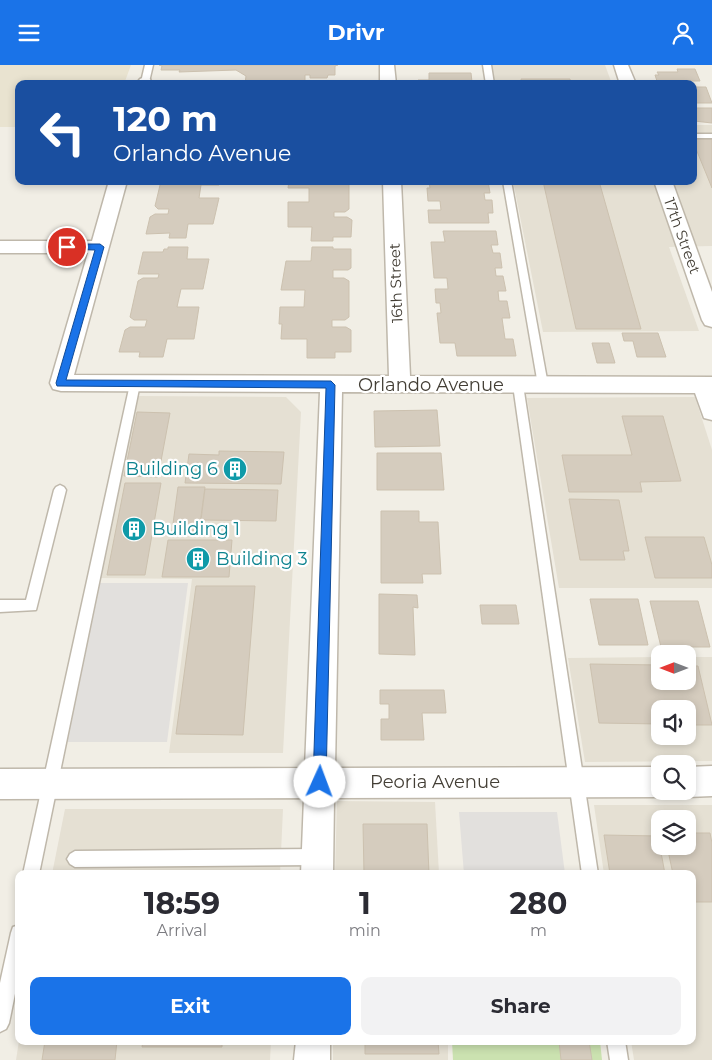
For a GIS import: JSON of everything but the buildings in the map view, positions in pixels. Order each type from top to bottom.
[{"type":"street","points":[[388,65],[388,80]]},
{"type":"street","points":[[621,65],[627,80]]},
{"type":"street","points":[[0,247],[100,247],[117,185]]},
{"type":"street","name":"16th Street","points":[[392,185],[400,385]]},
{"type":"street","name":"17th Street","points":[[663,185],[712,319]]},
{"type":"street","name":"Orlando Avenue","points":[[100,247],[61,383],[708,385]]},
{"type":"street","points":[[318,865],[331,385]]},
{"type":"street","points":[[708,385],[712,412]]},
{"type":"street","points":[[696,781],[712,781]]},
{"type":"street","name":"Peoria Avenue","points":[[0,784],[651,782]]},
{"type":"street","points":[[312,1060],[313,1045]]},
{"type":"lane","points":[[146,80],[149,65]]},
{"type":"lane","points":[[487,65],[489,80]]},
{"type":"lane","points":[[697,136],[712,136]]},
{"type":"lane","points":[[508,185],[543,385]]},
{"type":"lane","points":[[32,870],[135,384]]},
{"type":"lane","points":[[518,385],[589,870]]},
{"type":"lane","points":[[0,606],[31,607],[60,491]]},
{"type":"lane","points":[[75,859],[318,865]]},
{"type":"lane","points":[[0,1023],[15,952]]},
{"type":"lane","points":[[617,1045],[619,1060]]},
{"type":"shaded area","points":[[0,65],[131,65],[125,80],[15,80],[15,127],[0,127]]},
{"type":"shaded area","points":[[489,65],[605,65],[611,80],[492,80]]},
{"type":"shaded area","points":[[697,125],[712,125],[712,246],[669,247],[699,331],[543,332],[514,185],[697,185]]},
{"type":"shaded area","points":[[138,396],[286,397],[301,412],[283,753],[169,753],[192,579],[100,578]]},
{"type":"shaded area","points":[[695,397],[712,450],[712,588],[559,588],[527,398]]},
{"type":"shaded area","points":[[100,583],[188,583],[167,742],[67,742]]},
{"type":"shaded area","points":[[651,657],[651,690],[696,690],[696,657],[712,657],[712,761],[696,761],[696,755],[651,755],[651,761],[585,762],[568,658]]},
{"type":"shaded area","points":[[337,801],[435,802],[439,870],[335,870]]},
{"type":"shaded area","points":[[594,805],[712,805],[712,1060],[634,1060],[632,1045],[696,1045],[696,870],[603,870]]},
{"type":"shaded area","points":[[65,809],[283,809],[280,870],[53,870]]},
{"type":"shaded area","points":[[459,812],[557,812],[564,870],[464,870]]},
{"type":"shaded area","points":[[18,1045],[271,1045],[270,1060],[16,1060]]},
{"type":"shaded area","points":[[333,1045],[448,1045],[448,1060],[333,1060]]},
{"type":"green space","points":[[452,1045],[600,1045],[602,1060],[453,1060]]},
{"type":"place","name":"Building 6","points":[[235,469]]},
{"type":"place","name":"Building 1","points":[[134,529]]},
{"type":"place","name":"Building 3","points":[[198,559]]},
{"type":"route","points":[[67,247],[100,247],[61,383],[331,385],[320,782]]}]
